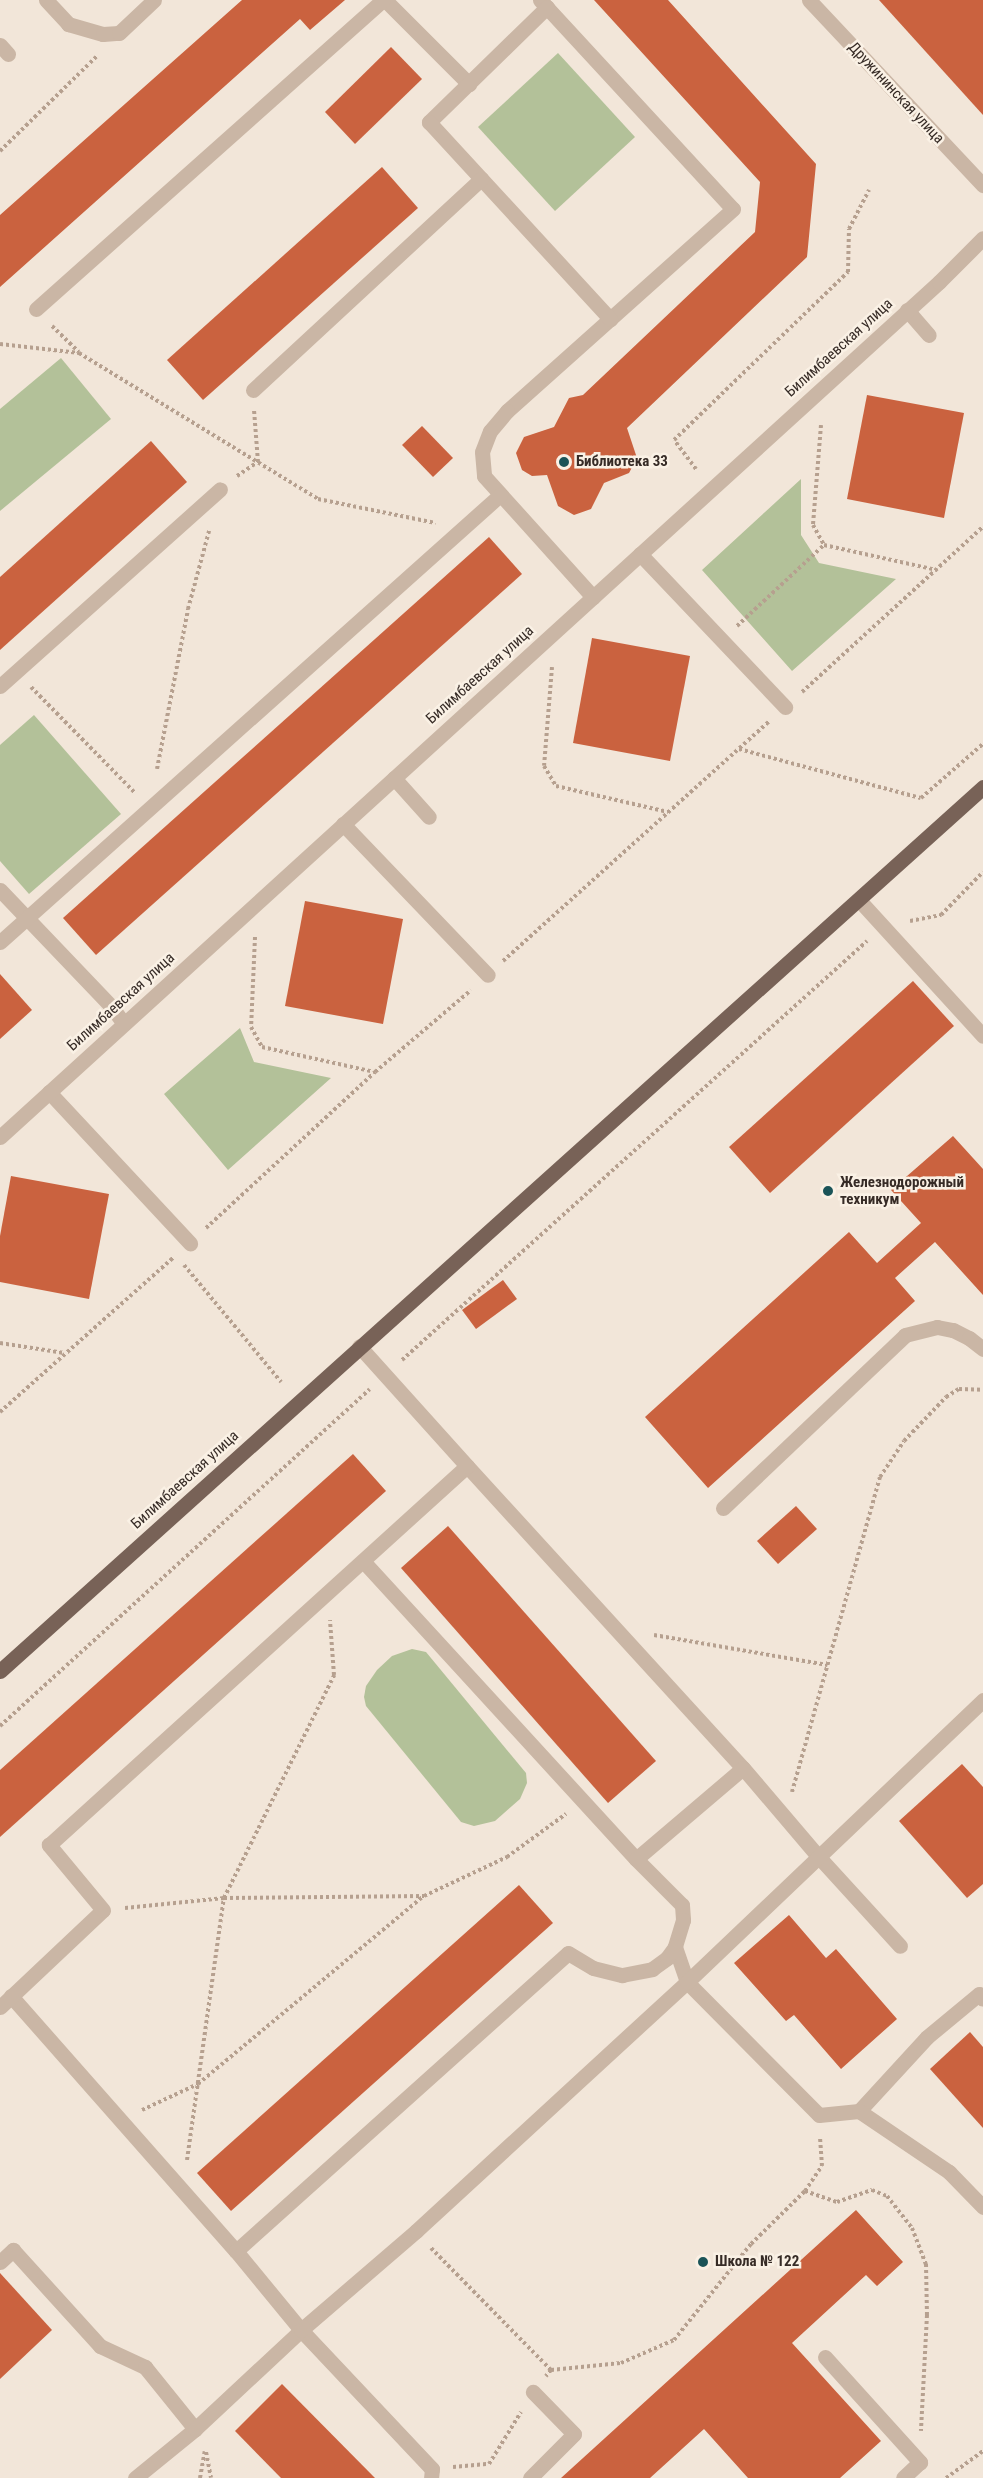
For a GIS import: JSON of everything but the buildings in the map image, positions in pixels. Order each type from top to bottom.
[{"type":"main road","name":"Билимбаевская улица","points":[[0,1671],[983,787]]},
{"type":"street","points":[[46,0],[68,24],[103,34],[120,33],[154,0]]},
{"type":"street","points":[[36,309],[384,0],[469,84]]},
{"type":"street","name":"Дружининская улица","points":[[809,0],[983,185]]},
{"type":"street","points":[[593,597],[484,476],[482,452],[490,431],[507,411],[610,319],[733,209],[543,4],[469,84],[429,122],[610,319]]},
{"type":"street","points":[[253,390],[481,179]]},
{"type":"street","name":"Билимбаевская улица","points":[[0,1137],[907,310],[983,238]]},
{"type":"street","points":[[907,310],[929,335]]},
{"type":"street","points":[[0,686],[220,489]]},
{"type":"street","points":[[0,942],[500,495]]},
{"type":"street","points":[[640,554],[785,707]]},
{"type":"street","points":[[394,778],[429,817]]},
{"type":"street","points":[[343,824],[488,975]]},
{"type":"street","points":[[0,890],[111,1006],[124,1024]]},
{"type":"street","points":[[859,900],[983,1035]]},
{"type":"street","points":[[49,1092],[190,1243]]},
{"type":"street","points":[[723,1508],[905,1335],[937,1327],[953,1330],[969,1338],[983,1349]]},
{"type":"street","points":[[359,1346],[743,1768],[817,1855],[900,1946]]},
{"type":"street","points":[[431,2473],[301,2330],[120,2120],[6,2001],[104,1910],[49,1845],[467,1466]]},
{"type":"street","points":[[236,2252],[568,1953],[593,1968],[622,1975],[652,1968],[667,1958],[675,1947],[684,1920],[682,1905],[636,1859],[363,1561]]},
{"type":"street","points":[[135,2478],[195,2428],[301,2330],[416,2231],[687,1982],[817,1855],[981,1706]]},
{"type":"street","points":[[636,1859],[743,1768]]},
{"type":"street","points":[[675,1947],[687,1982],[819,2115],[859,2111],[949,2172],[983,2207]]},
{"type":"street","points":[[859,2111],[927,2037],[979,1994],[983,1999]]},
{"type":"street","points":[[0,2262],[14,2250],[100,2346],[145,2367],[195,2428]]},
{"type":"street","points":[[825,2357],[920,2462],[903,2478]]},
{"type":"street","points":[[530,2478],[574,2434],[533,2392]]},
{"type":"path","points":[[0,151],[120,33]]},
{"type":"path","points":[[696,470],[674,440],[848,272],[849,229],[869,190]]},
{"type":"path","points":[[36,309],[79,353],[318,499],[463,528]]},
{"type":"path","points":[[0,344],[79,353]]},
{"type":"path","points":[[253,390],[258,462]]},
{"type":"path","points":[[821,425],[813,525],[824,545],[938,570]]},
{"type":"path","points":[[149,808],[188,609],[220,489],[258,462]]},
{"type":"path","points":[[721,640],[824,545]]},
{"type":"path","points":[[552,667],[544,766],[556,786],[669,812]]},
{"type":"path","points":[[16,672],[149,808]]},
{"type":"path","points":[[739,749],[921,798],[983,744]]},
{"type":"path","points":[[0,1726],[884,926],[941,915],[983,872]]},
{"type":"path","points":[[255,937],[251,1027],[262,1047],[375,1072]]},
{"type":"path","points":[[176,1255],[281,1382]]},
{"type":"path","points":[[0,1343],[65,1353]]},
{"type":"path","points":[[785,1816],[880,1477],[904,1441],[946,1397],[959,1389],[983,1390]]},
{"type":"path","points":[[182,2191],[224,1898],[334,1675],[327,1593]]},
{"type":"path","points":[[616,1629],[827,1665]]},
{"type":"path","points":[[120,2120],[198,2084],[424,1896],[507,1857],[584,1802]]},
{"type":"path","points":[[104,1910],[224,1898],[424,1896]]},
{"type":"path","points":[[431,2473],[489,2464],[533,2392],[551,2370],[621,2363],[674,2340],[751,2244],[805,2191],[822,2166],[819,2115]]},
{"type":"path","points":[[805,2191],[837,2202],[872,2190],[887,2196],[912,2228],[926,2264],[927,2315],[920,2462]]},
{"type":"path","points":[[416,2231],[551,2370]]},
{"type":"path","points":[[205,2448],[211,2478]]},
{"type":"path","points":[[946,2478],[983,2451]]},
{"type":"green space","points":[[558,53],[635,137],[555,211],[478,127]]},
{"type":"green space","points":[[61,358],[111,419],[0,511],[0,409]]},
{"type":"green space","points":[[801,479],[801,535],[819,563],[896,579],[792,671],[702,570]]},
{"type":"green space","points":[[34,715],[121,814],[29,894],[0,861],[0,745]]},
{"type":"green space","points":[[240,1028],[254,1062],[331,1078],[228,1170],[164,1094]]},
{"type":"green space","points":[[412,1649],[426,1652],[526,1773],[527,1783],[520,1799],[495,1821],[474,1826],[461,1822],[366,1706],[364,1697],[366,1686],[377,1670],[392,1656]]},
{"type":"place","name":"Библиотека 33","points":[[564,462]]},
{"type":"place","name":"Железнодорожный техникум","points":[[828,1191]]},
{"type":"place","name":"Школа № 122","points":[[703,2262]]}]
